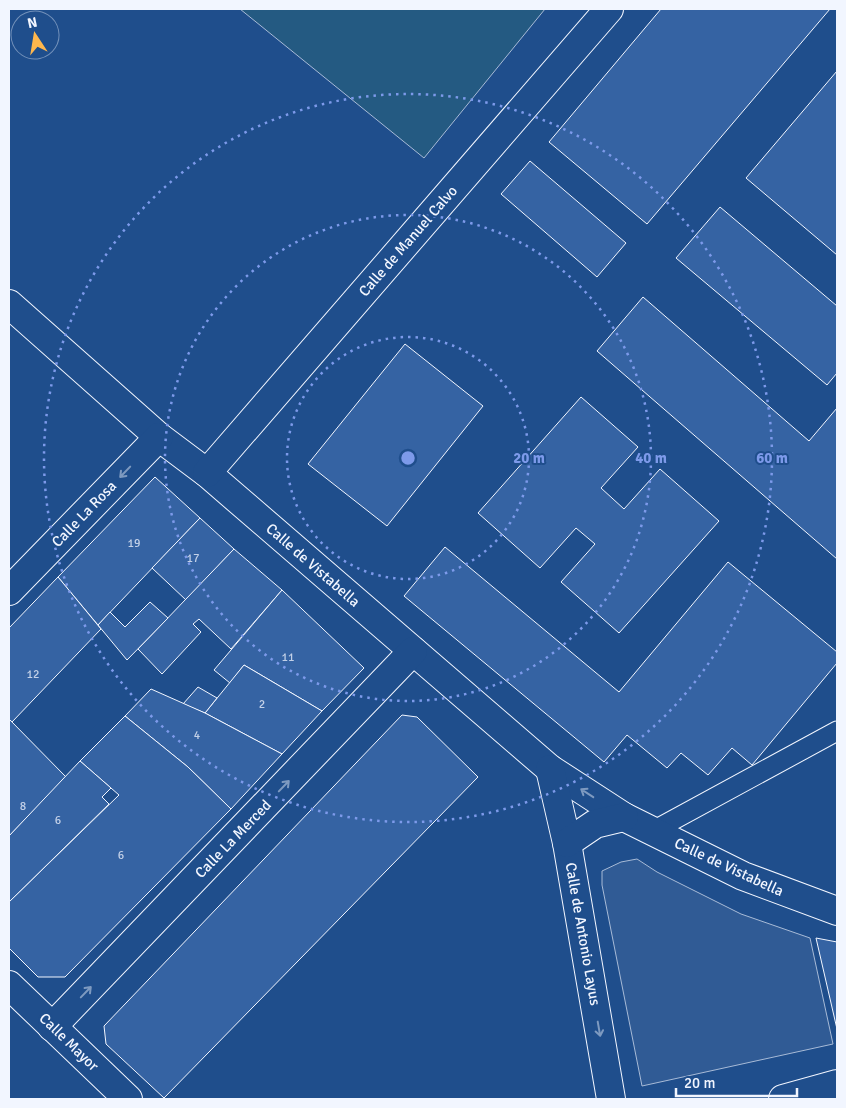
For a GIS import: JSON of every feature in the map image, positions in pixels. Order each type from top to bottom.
[{"type":"street","name":"Calle de Manuel Calvo","points":[[206,473],[609,9]]},
{"type":"street","name":"Calle de Vistabella","points":[[9,304],[159,437],[206,473],[550,769],[624,817],[743,876],[837,911]]},
{"type":"street","name":"Calle La Rosa","points":[[9,592],[159,437]]},
{"type":"street","name":"Calle La Merced","points":[[52,1027],[413,651]]},
{"type":"street","name":"Calle de Antonio Layus","points":[[550,769],[567,842],[611,1099]]},
{"type":"street","points":[[567,842],[595,824],[624,817]]},
{"type":"street","name":"Calle Mayor","points":[[9,986],[128,1099]]},
{"type":"street","points":[[783,1099],[837,1084]]},
{"type":"lane","points":[[653,831],[837,731]]},
{"type":"shaded area","points":[[240,9],[545,9],[424,158]]},
{"type":"shaded area","points":[[637,859],[657,872],[741,914],[810,938],[833,1044],[642,1086],[602,885],[602,871],[621,862]]},
{"type":"building","points":[[661,9],[830,9],[647,224],[549,142]]},
{"type":"building","points":[[837,71],[837,255],[746,178]]},
{"type":"building","points":[[530,161],[626,243],[597,277],[501,194]]},
{"type":"building","points":[[720,207],[837,306],[837,373],[827,385],[676,258]]},
{"type":"building","points":[[643,297],[809,441],[837,408],[837,559],[597,351]]},
{"type":"building","points":[[405,344],[483,406],[387,526],[308,464]]},
{"type":"building","points":[[581,397],[638,447],[601,488],[624,509],[660,469],[719,521],[619,633],[561,582],[595,544],[576,528],[540,568],[478,513]]},
{"type":"building","points":[[155,477],[200,518],[98,625],[58,577]]},
{"type":"building","points":[[200,518],[234,549],[186,600],[152,568]]},
{"type":"building","points":[[445,547],[619,692],[728,562],[837,652],[837,663],[752,765],[732,748],[708,775],[681,753],[667,768],[627,735],[604,762],[404,596]]},
{"type":"building","points":[[234,549],[282,590],[231,649],[199,619],[193,624],[201,632],[162,674],[138,649]]},
{"type":"building","points":[[58,577],[101,629],[12,722],[9,719],[9,628]]},
{"type":"building","points":[[282,590],[364,668],[322,711],[244,665],[230,683],[214,670]]},
{"type":"building","points":[[150,602],[168,618],[127,660],[98,625],[110,612],[125,627]]},
{"type":"building","points":[[244,665],[322,711],[282,754],[205,713]]},
{"type":"building","points":[[198,687],[217,698],[205,713],[183,704]]},
{"type":"building","points":[[151,689],[205,713],[282,754],[231,809],[188,767],[125,716]]},
{"type":"building","points":[[402,715],[417,717],[478,777],[164,1098],[106,1044],[104,1026]]},
{"type":"building","points":[[125,716],[188,767],[231,809],[65,977],[38,977],[9,948],[9,902],[119,795],[80,761]]},
{"type":"building","points":[[9,719],[66,777],[9,836]]},
{"type":"building","points":[[80,761],[111,788],[102,797],[109,804],[9,902],[9,836]]},
{"type":"building","points":[[816,938],[837,942],[837,1029]]}]
